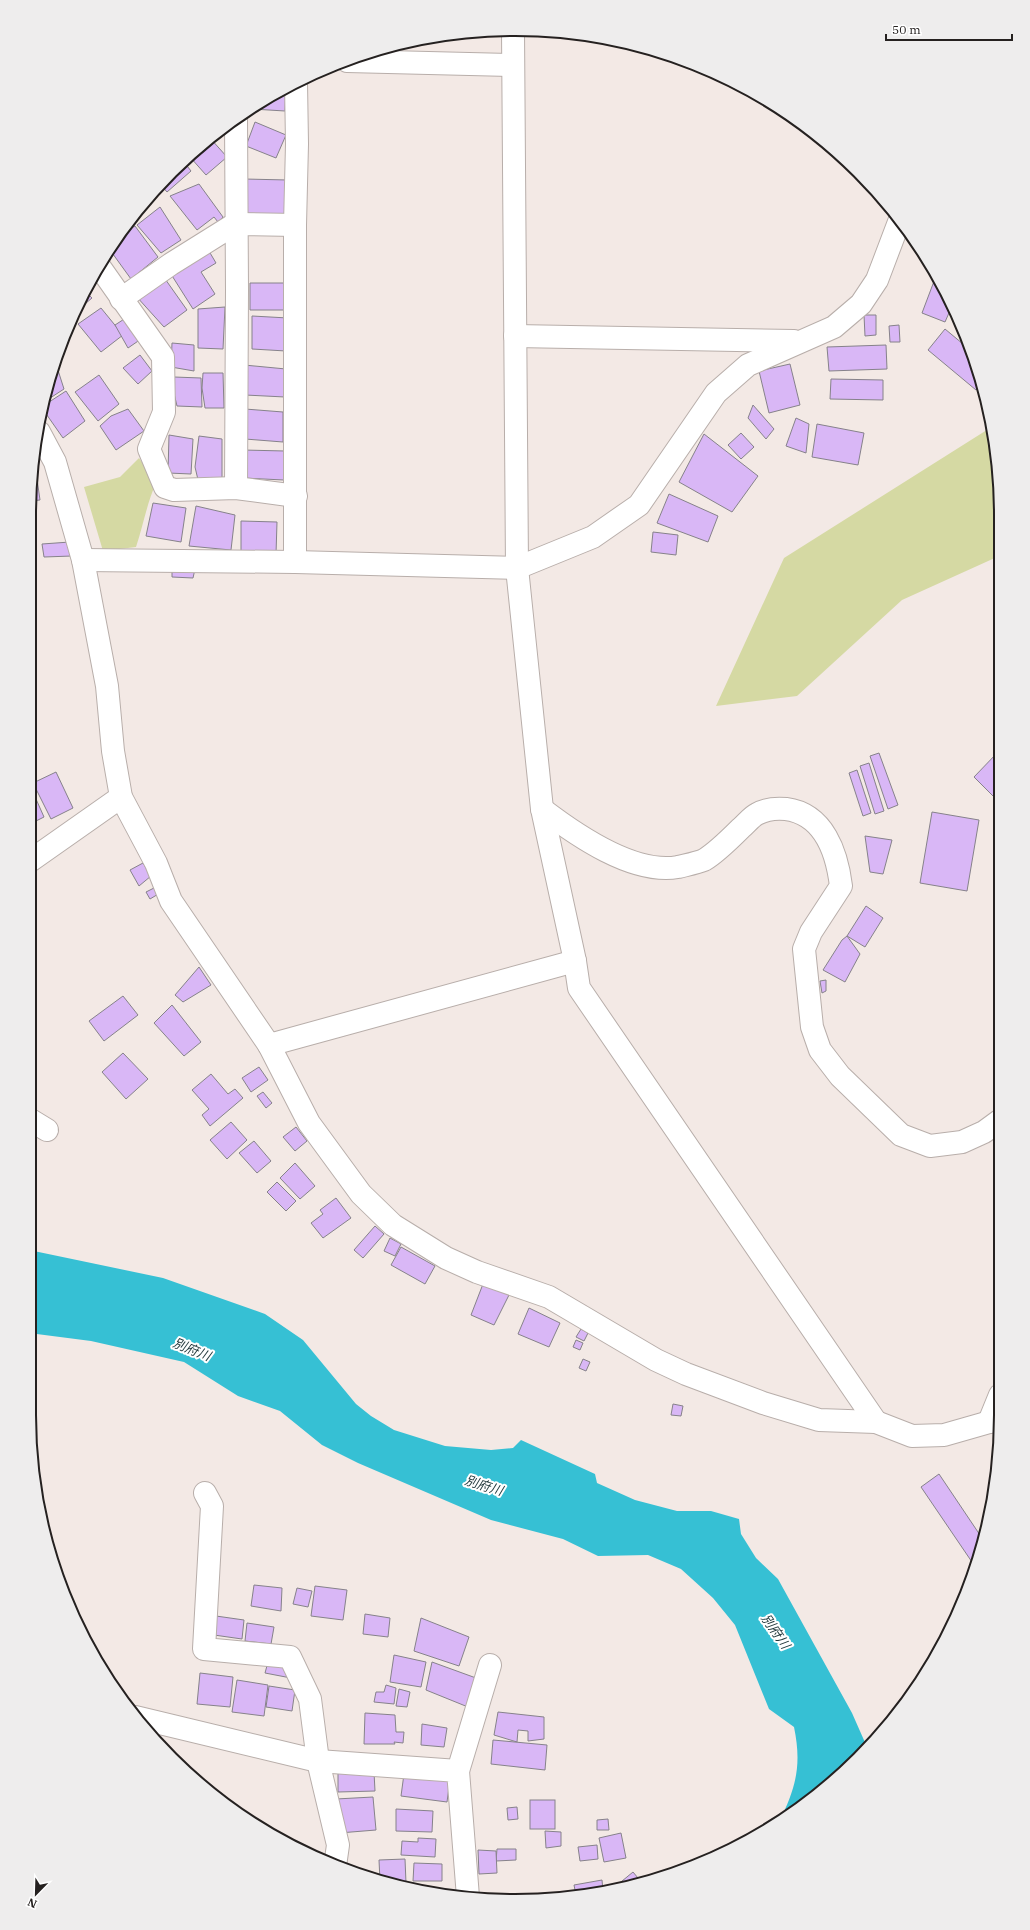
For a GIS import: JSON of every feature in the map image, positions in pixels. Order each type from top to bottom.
[{"type":"street","points":[[513,36],[517,568],[542,809],[575,961],[578,988],[876,1422]]},
{"type":"street","points":[[358,62],[513,65]]},
{"type":"street","points":[[295,562],[296,89]]},
{"type":"street","points":[[232,129],[237,290],[236,488]]},
{"type":"street","points":[[121,300],[171,264],[235,224],[295,225]]},
{"type":"street","points":[[83,560],[295,562],[517,568],[593,537],[639,505],[716,393],[748,365],[834,327],[861,304],[877,280],[897,226]]},
{"type":"street","points":[[102,272],[163,357],[164,412],[149,450],[165,486],[174,490],[236,488],[296,496]]},
{"type":"street","points":[[515,336],[799,342]]},
{"type":"street","points":[[42,438],[55,462],[83,560],[107,686],[113,751],[120,797],[156,863],[171,901],[269,1045],[309,1124],[361,1194],[393,1225],[446,1258],[477,1272],[549,1297],[656,1360],[715,1385],[819,1420],[876,1422],[912,1436],[944,1435],[994,1421]]},
{"type":"street","points":[[36,857],[120,797]]},
{"type":"street","points":[[542,809],[560,823],[617,856],[652,868],[677,867],[704,860],[757,814],[775,808],[796,811],[813,820],[828,839],[838,866],[841,886],[811,932],[804,949],[812,1027],[820,1050],[840,1076],[901,1135],[930,1146],[962,1142],[984,1132],[994,1125]]},
{"type":"street","points":[[269,1045],[575,961]]},
{"type":"street","points":[[205,1493],[212,1506],[204,1649],[290,1657],[310,1699],[318,1761],[338,1845],[336,1859]]},
{"type":"street","points":[[467,1891],[458,1771],[490,1665]]},
{"type":"street","points":[[145,1720],[318,1761],[458,1771]]},
{"type":"green space","points":[[986,430],[993,484],[994,558],[902,600],[797,696],[716,706],[784,558]]},
{"type":"green space","points":[[139,458],[156,483],[150,498],[136,547],[103,551],[84,487],[120,477]]},
{"type":"water","name":"別府川","points":[[36,1251],[163,1278],[265,1314],[303,1340],[356,1404],[371,1416],[394,1430],[445,1446],[491,1450],[513,1448],[521,1440],[595,1474],[597,1483],[635,1500],[677,1511],[711,1511],[739,1519],[741,1534],[756,1558],[778,1579],[852,1713],[865,1742],[831,1775],[807,1795],[785,1810],[796,1776],[797,1753],[794,1727],[769,1709],[735,1625],[713,1598],[681,1569],[648,1555],[598,1556],[563,1539],[491,1520],[358,1463],[322,1445],[280,1411],[238,1396],[184,1362],[91,1341],[36,1334]]},
{"type":"building","points":[[286,95],[285,111],[261,110]]},
{"type":"building","points":[[255,122],[286,135],[276,158],[246,146]]},
{"type":"building","points":[[214,142],[227,157],[206,175],[193,160]]},
{"type":"building","points":[[187,166],[191,171],[167,192],[164,189]]},
{"type":"building","points":[[244,179],[288,180],[286,214],[246,214]]},
{"type":"building","points":[[199,184],[223,217],[218,222],[214,217],[197,230],[170,196]]},
{"type":"building","points":[[160,207],[181,240],[161,253],[137,225]]},
{"type":"building","points":[[135,226],[158,257],[131,279],[113,255],[131,228]]},
{"type":"building","points":[[206,246],[216,263],[201,272],[215,294],[193,309],[169,271]]},
{"type":"building","points":[[163,276],[187,310],[164,327],[136,296]]},
{"type":"building","points":[[934,282],[949,312],[945,322],[922,313]]},
{"type":"building","points":[[250,283],[287,283],[286,310],[250,310]]},
{"type":"building","points":[[89,295],[92,298],[84,304]]},
{"type":"building","points":[[225,307],[223,349],[198,348],[198,309]]},
{"type":"building","points":[[101,308],[123,335],[101,352],[78,324]]},
{"type":"building","points":[[132,314],[144,337],[128,348],[115,325]]},
{"type":"building","points":[[864,315],[876,315],[876,335],[865,336]]},
{"type":"building","points":[[252,316],[288,318],[286,351],[252,349]]},
{"type":"building","points":[[899,325],[900,342],[890,342],[889,326]]},
{"type":"building","points":[[945,329],[962,343],[977,388],[976,390],[928,350]]},
{"type":"building","points":[[172,343],[194,345],[194,371],[171,367]]},
{"type":"building","points":[[886,345],[887,369],[829,371],[827,347]]},
{"type":"building","points":[[140,355],[152,371],[138,384],[123,368]]},
{"type":"building","points":[[790,364],[800,405],[769,413],[759,371]]},
{"type":"building","points":[[244,365],[286,369],[285,397],[245,395]]},
{"type":"building","points":[[58,371],[64,389],[50,398]]},
{"type":"building","points":[[203,373],[223,373],[224,408],[205,408],[202,388]]},
{"type":"building","points":[[99,375],[119,404],[98,421],[75,392]]},
{"type":"building","points":[[174,377],[201,378],[202,407],[177,406],[173,389]]},
{"type":"building","points":[[831,379],[883,380],[883,400],[830,399]]},
{"type":"building","points":[[66,391],[85,421],[63,438],[47,415],[50,402]]},
{"type":"building","points":[[753,405],[774,429],[766,439],[748,418]]},
{"type":"building","points":[[128,409],[144,431],[116,450],[100,426],[111,416]]},
{"type":"building","points":[[245,409],[283,412],[283,442],[245,439]]},
{"type":"building","points":[[796,418],[809,424],[806,453],[786,446]]},
{"type":"building","points":[[817,424],[864,433],[858,465],[812,457]]},
{"type":"building","points":[[741,433],[754,447],[741,459],[728,445]]},
{"type":"building","points":[[704,434],[758,476],[732,512],[679,482]]},
{"type":"building","points":[[169,435],[193,439],[191,474],[168,473]]},
{"type":"building","points":[[199,436],[222,439],[222,483],[199,484],[195,467]]},
{"type":"building","points":[[243,450],[285,451],[284,480],[243,478]]},
{"type":"building","points":[[37,481],[40,500],[36,500]]},
{"type":"building","points":[[669,494],[718,516],[708,542],[657,523]]},
{"type":"building","points":[[153,503],[186,508],[181,542],[146,536]]},
{"type":"building","points":[[196,506],[235,515],[231,550],[189,546]]},
{"type":"building","points":[[241,521],[277,522],[276,554],[241,555]]},
{"type":"building","points":[[653,532],[678,535],[676,555],[651,552]]},
{"type":"building","points":[[70,542],[72,556],[44,557],[42,544]]},
{"type":"building","points":[[172,567],[195,569],[193,578],[172,577]]},
{"type":"building","points":[[879,753],[898,805],[888,809],[870,756]]},
{"type":"building","points":[[994,756],[994,797],[974,777]]},
{"type":"building","points":[[869,763],[884,811],[875,814],[860,766]]},
{"type":"building","points":[[857,770],[871,813],[863,816],[849,773]]},
{"type":"building","points":[[56,772],[73,808],[51,819],[36,789],[36,782]]},
{"type":"building","points":[[36,799],[44,817],[36,821]]},
{"type":"building","points":[[932,812],[979,820],[967,891],[920,883]]},
{"type":"building","points":[[865,836],[892,840],[883,874],[870,872]]},
{"type":"building","points":[[143,863],[151,876],[139,886],[130,870]]},
{"type":"building","points":[[156,887],[160,893],[150,899],[146,892]]},
{"type":"building","points":[[866,906],[883,918],[865,947],[847,936]]},
{"type":"building","points":[[847,936],[860,954],[845,982],[823,970],[842,940]]},
{"type":"building","points":[[199,967],[211,985],[183,1002],[175,995]]},
{"type":"building","points":[[826,980],[826,991],[822,993],[820,981]]},
{"type":"building","points":[[123,996],[138,1015],[104,1041],[89,1021]]},
{"type":"building","points":[[172,1005],[201,1042],[184,1056],[154,1023]]},
{"type":"building","points":[[123,1053],[148,1079],[126,1099],[102,1072]]},
{"type":"building","points":[[259,1067],[268,1080],[251,1092],[242,1078]]},
{"type":"building","points":[[211,1074],[228,1094],[235,1089],[243,1098],[210,1126],[202,1115],[209,1109],[192,1090]]},
{"type":"building","points":[[263,1092],[272,1103],[266,1108],[257,1096]]},
{"type":"building","points":[[231,1122],[247,1140],[227,1159],[210,1140]]},
{"type":"building","points":[[296,1127],[307,1141],[295,1151],[283,1137]]},
{"type":"building","points":[[254,1141],[271,1161],[257,1173],[239,1153]]},
{"type":"building","points":[[295,1163],[315,1186],[300,1199],[280,1178]]},
{"type":"building","points":[[277,1182],[296,1201],[286,1211],[267,1192]]},
{"type":"building","points":[[336,1198],[351,1218],[323,1238],[311,1223],[323,1214],[320,1210]]},
{"type":"building","points":[[375,1226],[384,1234],[363,1258],[354,1250]]},
{"type":"building","points":[[390,1238],[401,1244],[395,1256],[384,1251]]},
{"type":"building","points":[[401,1247],[435,1266],[425,1284],[391,1265]]},
{"type":"building","points":[[483,1284],[509,1295],[494,1325],[471,1315]]},
{"type":"building","points":[[529,1308],[560,1323],[549,1347],[518,1334]]},
{"type":"building","points":[[581,1329],[588,1333],[584,1341],[576,1337]]},
{"type":"building","points":[[576,1340],[583,1343],[580,1350],[573,1347]]},
{"type":"building","points":[[583,1359],[590,1362],[586,1371],[579,1368]]},
{"type":"building","points":[[673,1404],[683,1406],[681,1416],[671,1415]]},
{"type":"building","points":[[939,1474],[979,1534],[971,1561],[921,1487]]},
{"type":"building","points":[[254,1585],[282,1588],[281,1611],[251,1606]]},
{"type":"building","points":[[315,1586],[347,1590],[343,1620],[311,1616]]},
{"type":"building","points":[[297,1588],[312,1591],[308,1607],[293,1604]]},
{"type":"building","points":[[365,1614],[390,1618],[388,1637],[363,1634]]},
{"type":"building","points":[[216,1616],[244,1620],[242,1639],[214,1635]]},
{"type":"building","points":[[421,1618],[469,1637],[459,1666],[414,1651]]},
{"type":"building","points":[[247,1623],[274,1627],[271,1644],[245,1641]]},
{"type":"building","points":[[394,1655],[426,1662],[421,1687],[390,1682]]},
{"type":"building","points":[[268,1662],[293,1667],[291,1678],[265,1673]]},
{"type":"building","points":[[432,1662],[476,1678],[468,1707],[426,1690]]},
{"type":"building","points":[[200,1673],[233,1677],[230,1707],[197,1704]]},
{"type":"building","points":[[237,1680],[268,1685],[264,1716],[232,1712]]},
{"type":"building","points":[[386,1685],[396,1688],[394,1704],[374,1702],[376,1692],[384,1692]]},
{"type":"building","points":[[269,1686],[295,1690],[292,1711],[266,1707]]},
{"type":"building","points":[[399,1689],[410,1692],[407,1707],[396,1706]]},
{"type":"building","points":[[498,1712],[544,1717],[544,1739],[528,1741],[528,1731],[518,1730],[517,1742],[494,1735]]},
{"type":"building","points":[[365,1713],[395,1715],[396,1732],[404,1732],[403,1743],[394,1742],[395,1744],[364,1744]]},
{"type":"building","points":[[422,1724],[447,1728],[444,1747],[421,1745]]},
{"type":"building","points":[[493,1740],[547,1745],[545,1770],[491,1764]]},
{"type":"building","points":[[374,1772],[375,1791],[338,1792],[338,1773]]},
{"type":"building","points":[[404,1774],[450,1780],[447,1802],[401,1796]]},
{"type":"building","points":[[373,1797],[376,1830],[339,1833],[336,1799]]},
{"type":"building","points":[[530,1800],[555,1800],[555,1829],[530,1829]]},
{"type":"building","points":[[517,1807],[518,1819],[508,1820],[507,1808]]},
{"type":"building","points":[[396,1809],[433,1811],[432,1832],[396,1831]]},
{"type":"building","points":[[608,1819],[609,1830],[597,1830],[597,1820]]},
{"type":"building","points":[[545,1831],[561,1832],[561,1846],[546,1848]]},
{"type":"building","points":[[621,1833],[626,1858],[604,1862],[599,1838]]},
{"type":"building","points":[[418,1838],[436,1839],[435,1857],[401,1855],[402,1841],[418,1842]]},
{"type":"building","points":[[597,1845],[598,1859],[580,1861],[578,1847]]},
{"type":"building","points":[[497,1849],[516,1849],[516,1860],[496,1861]]},
{"type":"building","points":[[478,1850],[496,1851],[497,1873],[479,1874]]},
{"type":"building","points":[[405,1859],[406,1881],[380,1875],[379,1860]]},
{"type":"building","points":[[414,1863],[442,1864],[442,1881],[413,1881]]},
{"type":"building","points":[[633,1872],[638,1878],[621,1882]]},
{"type":"building","points":[[602,1880],[603,1886],[575,1890],[574,1885]]}]
